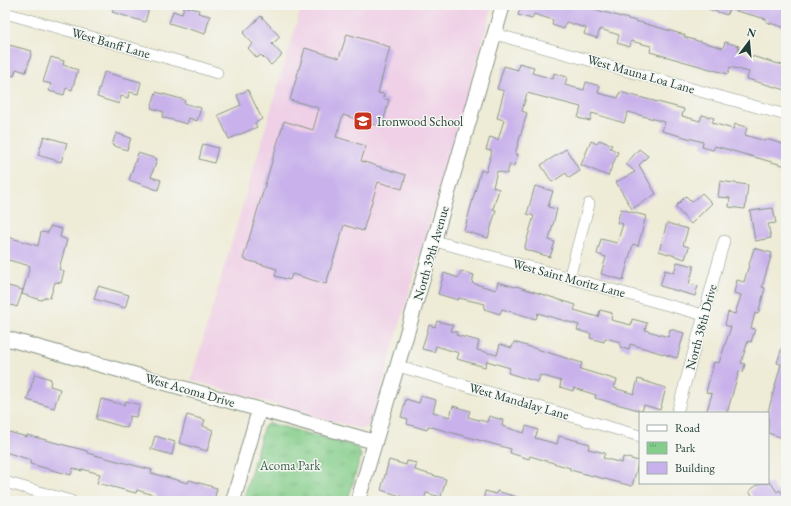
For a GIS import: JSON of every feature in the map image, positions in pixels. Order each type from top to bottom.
[{"type":"street","name":"North 39th Avenue","points":[[360,501],[359,498],[375,442],[503,5]]},
{"type":"street","name":"West Banff Lane","points":[[5,13],[217,73]]},
{"type":"street","name":"West Mauna Loa Lane","points":[[495,34],[786,115]]},
{"type":"street","points":[[569,278],[589,204]]},
{"type":"street","name":"West Saint Moritz Lane","points":[[435,241],[704,315]]},
{"type":"street","name":"North 38th Drive","points":[[677,412],[724,241]]},
{"type":"street","name":"West Acoma Drive","points":[[5,338],[375,442]]},
{"type":"street","name":"West Mandalay Lane","points":[[398,366],[639,436]]},
{"type":"street","points":[[233,501],[259,410]]},
{"type":"street","points":[[5,482],[71,501]]},
{"type":"shaded area","name":"Ironwood School","points":[[302,5],[493,5],[373,416],[370,424],[360,429],[191,380]]},
{"type":"green space","name":"Acoma Park","points":[[269,423],[357,448],[361,455],[349,496],[350,501],[243,501],[263,429]]},
{"type":"building","points":[[114,5],[150,5],[145,22],[112,12]]},
{"type":"building","points":[[521,5],[579,5],[685,35],[684,37],[723,48],[725,42],[739,46],[738,51],[786,66],[786,90],[747,79],[749,72],[730,67],[728,74],[650,52],[651,46],[631,41],[630,47],[617,43],[619,35],[600,29],[597,38],[584,34],[586,28],[566,22],[564,29],[552,25],[553,20],[534,14],[532,19],[518,15]]},
{"type":"building","points":[[703,5],[774,5],[786,8],[786,28],[766,22],[766,19],[729,9],[727,15],[702,7]]},
{"type":"building","points":[[184,6],[199,10],[198,13],[210,16],[205,34],[169,23],[173,11],[182,14]]},
{"type":"building","points":[[261,16],[280,37],[272,44],[282,55],[271,65],[261,55],[257,58],[248,48],[253,44],[243,33]]},
{"type":"building","points":[[347,34],[390,47],[378,93],[384,94],[383,98],[389,100],[382,127],[343,115],[336,137],[366,146],[361,161],[406,175],[402,189],[378,182],[363,231],[344,225],[326,284],[292,274],[290,280],[275,276],[277,269],[243,259],[284,121],[313,130],[319,108],[290,100],[305,48],[339,58]]},
{"type":"building","points":[[5,44],[32,51],[26,72],[16,69],[14,76],[5,73]]},
{"type":"building","points":[[51,57],[64,61],[63,65],[78,70],[72,90],[66,88],[64,95],[49,91],[51,84],[43,82]]},
{"type":"building","points":[[519,63],[534,67],[532,73],[553,79],[554,73],[567,77],[565,85],[584,90],[586,82],[600,86],[598,93],[618,98],[620,92],[684,109],[682,116],[700,121],[702,115],[714,118],[712,123],[733,129],[735,124],[747,127],[745,135],[786,145],[786,166],[715,146],[713,150],[702,147],[703,142],[662,131],[665,122],[628,112],[624,123],[592,113],[590,121],[578,118],[581,107],[527,93],[522,111],[527,113],[515,154],[518,154],[514,166],[510,164],[507,174],[497,171],[493,187],[499,189],[493,209],[496,210],[488,238],[464,231],[481,170],[486,172],[492,151],[486,150],[490,137],[498,140],[504,120],[497,118],[504,91],[497,89],[504,66],[518,70]]},
{"type":"building","points":[[104,72],[141,82],[138,94],[129,92],[128,98],[121,96],[119,104],[97,97]]},
{"type":"building","points":[[248,90],[262,119],[255,123],[257,127],[229,139],[218,115],[241,105],[237,95]]},
{"type":"building","points":[[156,92],[185,100],[184,103],[201,108],[197,121],[189,118],[187,124],[162,117],[164,112],[151,108]]},
{"type":"building","points":[[116,133],[131,138],[127,150],[112,145]]},
{"type":"building","points":[[44,136],[67,143],[61,162],[38,155]]},
{"type":"building","points":[[599,140],[612,145],[610,148],[618,152],[608,176],[581,165],[591,141],[597,144]]},
{"type":"building","points":[[203,144],[218,148],[214,163],[199,159]]},
{"type":"building","points":[[566,149],[580,171],[569,178],[566,173],[552,182],[541,165]]},
{"type":"building","points":[[639,149],[648,156],[639,165],[656,194],[632,209],[616,182],[635,172],[626,164]]},
{"type":"building","points":[[138,153],[157,159],[151,177],[161,180],[158,190],[129,180]]},
{"type":"building","points":[[720,181],[748,185],[745,209],[729,207],[730,198],[718,197]]},
{"type":"building","points":[[535,186],[553,191],[548,207],[557,209],[549,240],[555,242],[550,257],[524,249],[534,216],[527,214]]},
{"type":"building","points":[[702,193],[712,203],[691,224],[675,207],[686,196],[692,202]]},
{"type":"building","points":[[773,208],[776,223],[768,224],[771,238],[755,241],[750,211]]},
{"type":"building","points":[[621,209],[646,216],[638,246],[633,244],[623,280],[601,274],[606,257],[597,254],[601,239],[617,243],[623,224],[617,223]]},
{"type":"building","points":[[667,223],[688,229],[683,245],[689,247],[685,259],[659,251]]},
{"type":"building","points":[[50,226],[62,229],[60,237],[67,240],[59,269],[64,271],[61,283],[55,282],[50,298],[46,297],[41,300],[22,294],[30,266],[5,259],[5,236],[38,246],[41,232],[48,233]]},
{"type":"building","points":[[754,248],[772,253],[762,287],[765,288],[758,314],[755,313],[751,328],[755,329],[751,342],[748,341],[741,363],[745,364],[743,372],[739,371],[727,412],[706,412],[712,394],[706,392],[714,362],[719,363],[731,327],[725,325],[728,312],[735,314],[741,295],[734,293],[737,280],[744,282]]},
{"type":"building","points":[[677,262],[694,266],[689,284],[698,286],[695,296],[660,286],[665,270],[674,273]]},
{"type":"building","points":[[461,271],[474,275],[472,283],[496,290],[498,282],[516,286],[576,305],[574,310],[598,317],[600,310],[612,313],[611,320],[631,325],[632,319],[647,323],[645,330],[668,337],[670,329],[684,333],[677,358],[630,344],[629,350],[620,347],[621,342],[605,338],[604,342],[590,338],[591,334],[577,330],[579,325],[538,313],[536,319],[502,309],[500,314],[484,309],[485,304],[459,298],[458,300],[438,294],[444,273],[459,278]]},
{"type":"building","points":[[5,285],[23,290],[17,307],[5,303]]},
{"type":"building","points":[[98,286],[129,295],[125,308],[94,299]]},
{"type":"building","points":[[437,321],[453,325],[451,331],[457,332],[456,335],[479,341],[477,350],[497,355],[500,344],[512,348],[514,342],[582,363],[580,369],[617,380],[614,388],[634,394],[638,379],[666,388],[660,410],[644,405],[642,411],[595,398],[596,395],[574,388],[573,391],[560,387],[561,381],[540,375],[538,382],[508,373],[510,368],[487,361],[485,367],[457,359],[459,353],[436,346],[434,352],[422,349],[429,325],[435,327]]},
{"type":"building","points":[[784,341],[786,341],[786,426],[783,438],[769,433],[768,412],[781,364],[777,363]]},
{"type":"building","points":[[35,374],[51,379],[50,386],[60,389],[54,408],[27,400]]},
{"type":"building","points":[[421,396],[436,400],[433,412],[450,417],[453,406],[470,411],[468,417],[487,422],[489,416],[503,420],[502,426],[524,433],[526,426],[538,430],[535,438],[557,444],[559,436],[590,444],[588,449],[605,453],[603,458],[622,463],[623,457],[639,461],[632,486],[570,470],[570,468],[530,456],[529,459],[510,453],[511,449],[428,426],[427,430],[407,424],[408,419],[401,417],[406,399],[419,403]]},
{"type":"building","points":[[101,399],[124,405],[126,401],[140,405],[136,417],[130,416],[127,428],[96,419]]},
{"type":"building","points":[[187,415],[205,420],[203,426],[213,430],[207,451],[179,443]]},
{"type":"building","points":[[5,431],[27,437],[27,435],[87,451],[87,453],[152,470],[151,473],[188,483],[189,480],[217,488],[214,501],[164,501],[156,499],[157,496],[137,490],[136,493],[97,483],[100,474],[82,469],[82,471],[73,468],[71,475],[30,464],[31,460],[5,452]]},
{"type":"building","points":[[155,436],[175,442],[172,455],[151,449]]},
{"type":"building","points":[[389,460],[406,465],[407,461],[417,463],[415,470],[446,479],[441,497],[426,493],[424,501],[417,501],[381,490]]},
{"type":"building","points":[[771,483],[777,492],[780,490],[786,501],[756,501],[749,491],[759,484]]},
{"type":"building","points":[[485,491],[496,494],[497,491],[523,499],[523,501],[483,501]]},
{"type":"place","name":"Ironwood School","points":[[363,121]]}]
